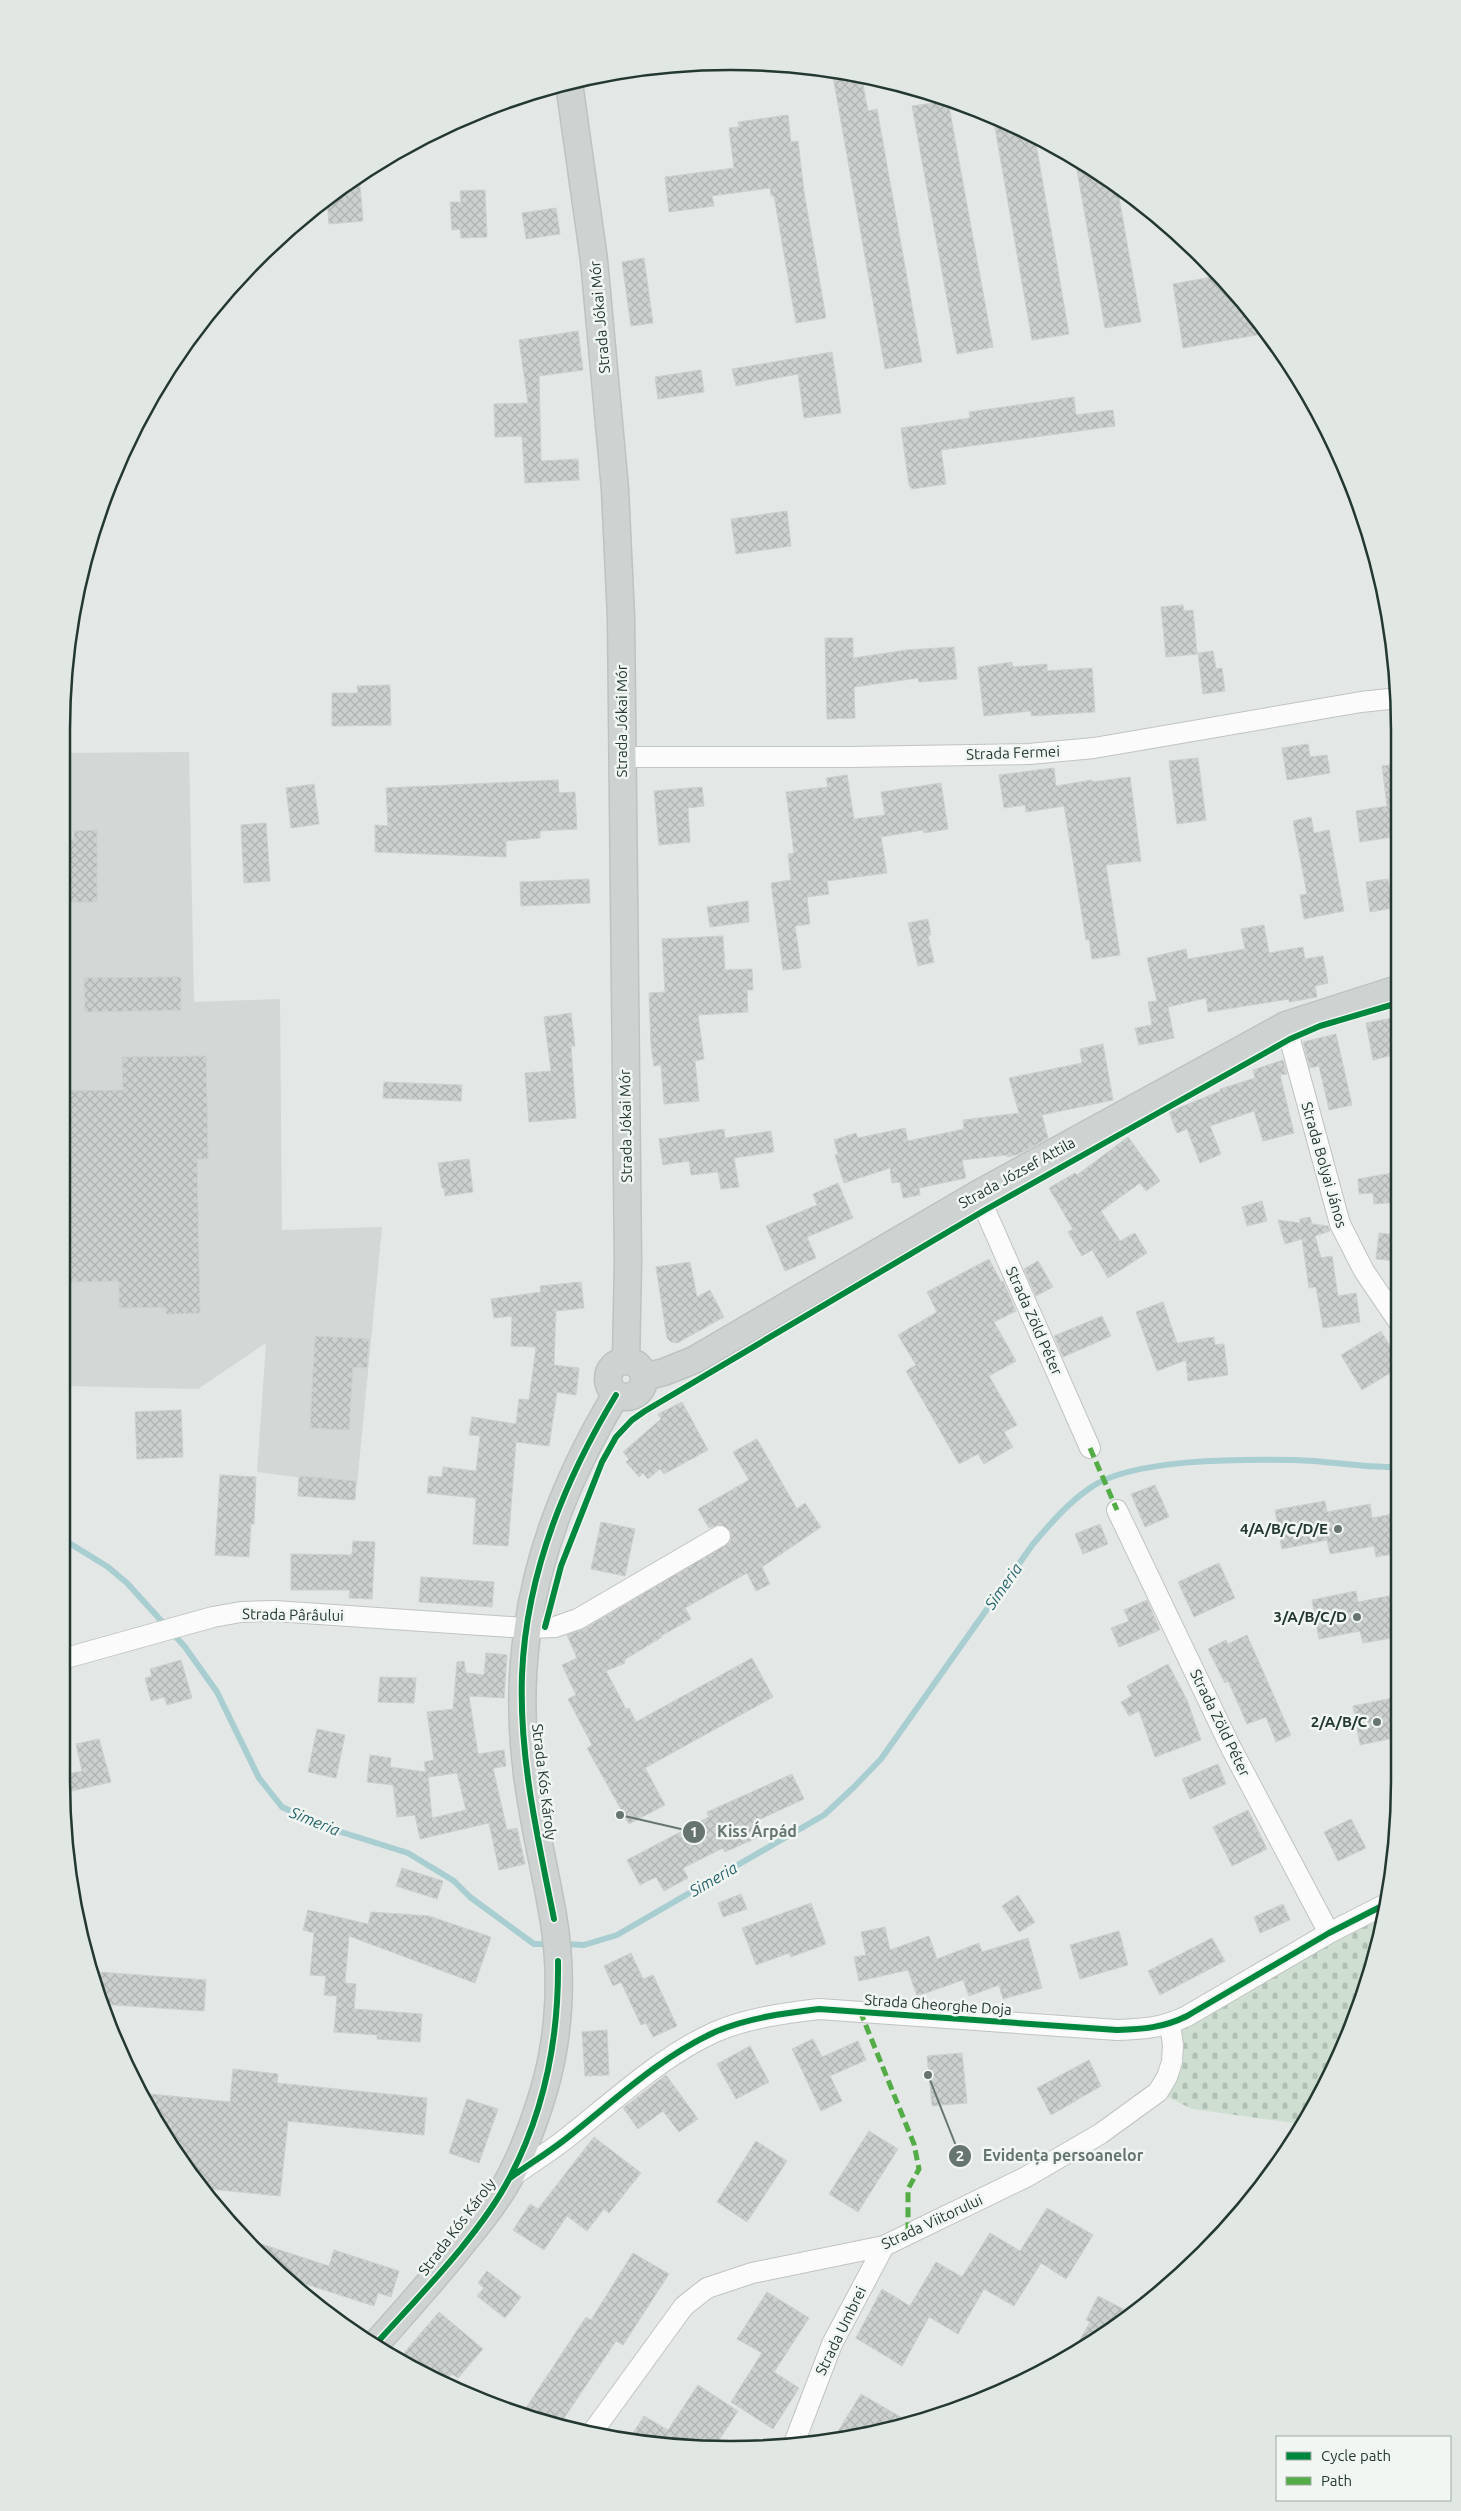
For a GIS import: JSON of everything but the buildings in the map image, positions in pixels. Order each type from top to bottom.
[{"type":"main road","name":"Strada Jókai Mór","points":[[570,91],[593,250],[614,479],[622,617],[628,1262],[635,1369]]},
{"type":"main road","name":"Strada József Attila","points":[[635,1369],[672,1370],[694,1360],[978,1194],[1286,1025],[1391,991]]},
{"type":"main road","name":"Strada Kós Károly","points":[[379,2340],[460,2247],[510,2178],[530,2131],[544,2090],[552,2057],[559,1997],[558,1961],[554,1919],[526,1764],[522,1676],[526,1628],[536,1579],[566,1490],[616,1395],[626,1398],[636,1395],[643,1387],[635,1369]]},
{"type":"street","name":"Strada Fermei","points":[[623,757],[849,757],[1055,752],[1094,748],[1352,703],[1390,699]]},
{"type":"street","name":"Strada Bolyai János","points":[[1286,1025],[1340,1224],[1364,1271],[1391,1311]]},
{"type":"street","name":"Strada Zöld Péter","points":[[978,1194],[1090,1448]]},
{"type":"street","name":"Strada Zöld Péter","points":[[1117,1510],[1231,1748],[1329,1932]]},
{"type":"street","name":"Strada Pârâului","points":[[70,1657],[213,1617],[241,1612],[275,1612],[526,1628],[555,1627],[578,1619],[720,1536]]},
{"type":"street","name":"Strada Gheorghe Doja","points":[[510,2178],[563,2141],[660,2063],[689,2045],[718,2031],[790,2012],[819,2009],[1117,2030],[1153,2029],[1170,2025],[1329,1932],[1378,1908]]},
{"type":"street","name":"Strada Viitorului","points":[[596,2427],[684,2306],[707,2288],[752,2273],[884,2246],[1026,2177],[1100,2134],[1158,2092],[1167,2077],[1172,2062],[1173,2045],[1170,2025]]},
{"type":"street","name":"Strada Umbrei","points":[[795,2438],[832,2344],[884,2246]]},
{"type":"shaded area","points":[[189,752],[194,1002],[280,999],[282,1230],[382,1227],[357,1485],[257,1472],[266,1343],[198,1389],[70,1386],[70,753]]},
{"type":"green space","points":[[1378,1908],[1356,1993],[1341,2033],[1323,2073],[1295,2123],[1192,2109],[1158,2092],[1170,2025]]},
{"type":"waterway","name":"Simeria","points":[[563,1944],[584,1945],[617,1935],[824,1815],[881,1759],[1033,1544],[1067,1507],[1090,1488],[1109,1478],[1132,1471],[1189,1462],[1295,1460],[1391,1467]]},
{"type":"waterway","name":"Simeria","points":[[70,1543],[108,1567],[127,1583],[185,1647],[217,1692],[259,1778],[282,1807],[322,1826],[408,1853],[454,1881],[470,1897],[534,1944],[551,1944]]},
{"type":"marked path","points":[[1090,1448],[1117,1510]]},
{"type":"marked path","points":[[860,2011],[914,2144],[919,2169],[908,2189],[908,2233]]},
{"type":"cycle path","points":[[545,1627],[561,1566],[602,1462],[616,1437],[632,1420],[985,1210],[1290,1039],[1320,1026],[1391,1005]]},
{"type":"cycle path","points":[[554,1919],[536,1829],[523,1737],[522,1675],[525,1638],[531,1601],[551,1529],[580,1460],[616,1395]]},
{"type":"cycle path","points":[[510,2178],[563,2141],[655,2068],[694,2043],[727,2027],[780,2014],[819,2009],[1117,2030],[1153,2027],[1187,2016],[1329,1933],[1378,1908]]},
{"type":"cycle path","points":[[379,2340],[447,2265],[482,2221],[510,2177],[522,2152],[541,2099],[548,2072],[556,2017],[558,1961]]},
{"type":"place","name":"4/A/B/C/D/E","points":[[1338,1529]]},
{"type":"place","name":"3/A/B/C/D","points":[[1357,1617]]},
{"type":"place","name":"2/A/B/C","points":[[1377,1722]]},
{"type":"place","name":"Kiss Árpád","points":[[620,1815]]},
{"type":"place","name":"Evidența persoanelor","points":[[928,2075]]}]
